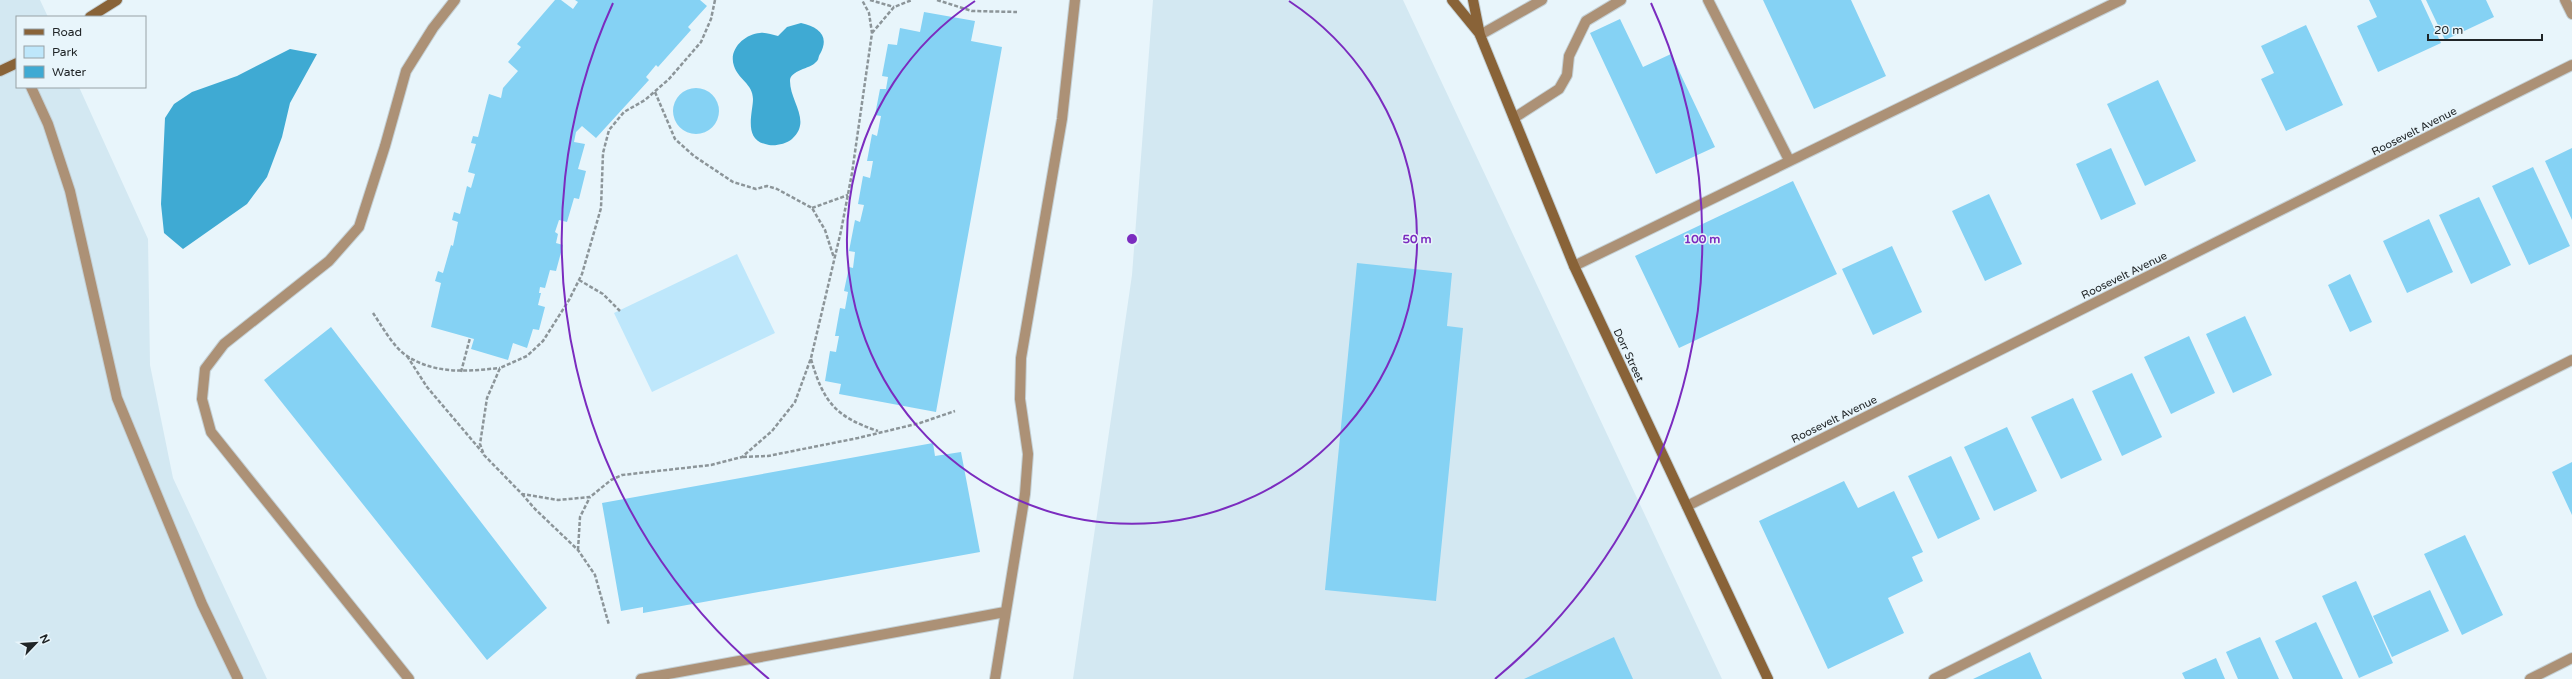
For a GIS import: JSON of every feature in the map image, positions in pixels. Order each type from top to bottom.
[{"type":"main road","points":[[92,16],[117,0]]},
{"type":"main road","name":"Dorr Street","points":[[1452,0],[1480,35]]},
{"type":"main road","name":"Dorr Street","points":[[1473,0],[1480,35],[1574,266],[1768,679]]},
{"type":"main road","points":[[0,71],[16,63]]},
{"type":"street","points":[[409,679],[211,432],[202,399],[205,369],[224,344],[329,261],[359,227],[386,146],[406,71],[433,28],[455,0]]},
{"type":"street","points":[[995,679],[1026,486],[1028,454],[1020,399],[1021,358],[1062,119],[1075,0]]},
{"type":"street","points":[[1480,35],[1542,0]]},
{"type":"street","points":[[1514,118],[1559,89],[1567,75],[1569,56],[1586,21],[1621,0]]},
{"type":"street","points":[[1708,0],[1789,160]]},
{"type":"street","points":[[1574,266],[1789,160],[2121,0]]},
{"type":"street","points":[[2565,0],[2572,14]]},
{"type":"street","name":"Roosevelt Avenue","points":[[1687,506],[2572,65]]},
{"type":"street","points":[[31,88],[48,124],[70,191],[117,398],[202,604],[238,679]]},
{"type":"street","points":[[1934,679],[2572,360]]},
{"type":"street","points":[[641,679],[1005,612]]},
{"type":"street","points":[[2530,679],[2572,658]]},
{"type":"path","points":[[407,356],[437,368],[461,372],[500,368],[534,351],[560,315],[579,280],[597,227],[601,208],[604,153],[609,130],[624,112],[645,100],[655,92],[701,42],[709,25],[715,0]]},
{"type":"path","points":[[742,457],[772,431],[788,413],[795,402],[811,358],[848,194],[872,33],[868,14],[862,0]]},
{"type":"path","points":[[870,0],[894,7]]},
{"type":"path","points":[[872,33],[894,7],[912,0]]},
{"type":"path","points":[[937,0],[972,11],[1017,12]]},
{"type":"path","points":[[655,92],[676,139],[694,156],[733,182],[756,189],[767,186],[777,189],[812,208],[825,230],[834,259]]},
{"type":"path","points":[[812,208],[848,194]]},
{"type":"path","points":[[579,280],[602,294],[620,311]]},
{"type":"path","points":[[373,312],[407,356],[427,387],[484,454],[535,509],[578,550],[595,575],[609,625]]},
{"type":"path","points":[[461,372],[470,338]]},
{"type":"path","points":[[811,358],[818,383],[830,405],[851,421],[878,431]]},
{"type":"path","points":[[484,454],[480,444],[480,435],[487,398],[500,368]]},
{"type":"path","points":[[578,550],[580,517],[590,497],[607,483],[622,476],[711,465],[742,457],[768,456],[920,423],[955,411]]},
{"type":"path","points":[[522,494],[558,500],[590,497]]},
{"type":"shaded area","points":[[0,0],[40,0],[48,16],[16,16],[16,88],[79,88],[148,239],[150,365],[173,478],[267,679],[0,679]]},
{"type":"shaded area","points":[[1153,0],[1403,0],[1722,679],[1073,679],[1132,275]]},
{"type":"green space","points":[[737,254],[775,333],[652,392],[614,313]]},
{"type":"water","points":[[801,23],[813,27],[821,33],[824,42],[823,48],[817,61],[793,74],[791,77],[791,89],[800,118],[798,132],[787,142],[778,145],[769,145],[755,138],[752,132],[751,119],[753,99],[751,89],[736,71],[733,54],[739,44],[749,36],[767,33],[778,36],[787,27]]},
{"type":"water","points":[[290,49],[317,54],[290,103],[282,137],[267,177],[247,204],[183,249],[164,233],[161,204],[165,118],[174,104],[192,92],[237,76]]},
{"type":"building","points":[[555,0],[561,0],[573,9],[578,2],[575,0],[700,0],[707,6],[688,27],[691,30],[658,67],[656,65],[646,77],[649,80],[596,138],[582,126],[576,132],[574,142],[585,144],[578,169],[586,171],[579,199],[574,198],[567,222],[559,220],[555,232],[558,234],[556,243],[563,245],[556,271],[550,270],[545,288],[540,287],[539,293],[541,293],[538,305],[545,307],[539,330],[533,329],[527,348],[513,343],[508,360],[471,349],[474,339],[431,327],[441,283],[435,281],[438,271],[443,273],[451,245],[453,246],[458,222],[452,220],[454,212],[460,214],[467,186],[471,188],[475,174],[468,172],[476,144],[471,143],[473,136],[478,137],[489,94],[501,98],[503,88],[518,71],[508,62],[521,47],[517,44]]},
{"type":"building","points":[[1763,0],[1851,0],[1886,76],[1814,109]]},
{"type":"building","points":[[2369,0],[2421,0],[2441,43],[2378,72],[2357,26],[2377,17]]},
{"type":"building","points":[[2426,0],[2486,0],[2494,17],[2445,40]]},
{"type":"building","points":[[924,12],[975,21],[971,41],[1002,47],[936,412],[839,394],[841,384],[825,381],[830,351],[836,352],[839,336],[835,336],[840,308],[845,309],[848,292],[844,291],[849,267],[853,268],[855,252],[849,251],[855,220],[860,222],[864,205],[858,204],[863,176],[870,178],[873,161],[867,161],[872,134],[877,136],[881,116],[875,115],[880,89],[886,89],[888,77],[882,76],[888,44],[897,45],[900,28],[920,32]]},
{"type":"building","points":[[1620,19],[1643,67],[1671,54],[1715,147],[1656,174],[1590,33]]},
{"type":"building","points":[[2306,25],[2343,105],[2286,131],[2261,79],[2274,73],[2261,46]]},
{"type":"building","points":[[2158,80],[2196,161],[2145,186],[2107,104]]},
{"type":"building","points":[[691,88],[701,88],[709,92],[715,98],[719,106],[719,116],[715,124],[709,130],[701,134],[691,134],[683,130],[677,124],[673,116],[673,106],[677,98],[683,92]]},
{"type":"building","points":[[2111,148],[2136,204],[2101,220],[2076,164]]},
{"type":"building","points":[[2572,148],[2572,220],[2545,161]]},
{"type":"building","points":[[2533,167],[2570,246],[2529,265],[2492,186]]},
{"type":"building","points":[[1793,181],[1837,274],[1679,348],[1635,256]]},
{"type":"building","points":[[1989,194],[2022,264],[1985,281],[1952,211]]},
{"type":"building","points":[[2479,197],[2511,265],[2471,284],[2439,215]]},
{"type":"building","points":[[2429,219],[2453,272],[2407,293],[2383,241]]},
{"type":"building","points":[[1892,246],[1922,312],[1873,335],[1842,269]]},
{"type":"building","points":[[1357,263],[1452,273],[1447,326],[1463,328],[1436,601],[1325,590]]},
{"type":"building","points":[[2350,274],[2372,322],[2350,332],[2328,285]]},
{"type":"building","points":[[2245,316],[2272,375],[2233,393],[2206,334]]},
{"type":"building","points":[[331,327],[547,608],[487,660],[264,380]]},
{"type":"building","points":[[2189,336],[2215,393],[2171,414],[2144,357]]},
{"type":"building","points":[[2132,373],[2162,437],[2122,456],[2092,391]]},
{"type":"building","points":[[2073,398],[2102,460],[2061,479],[2031,417]]},
{"type":"building","points":[[2007,427],[2037,491],[1994,511],[1964,447]]},
{"type":"building","points":[[933,443],[935,456],[961,452],[980,552],[643,613],[643,607],[621,611],[602,503]]},
{"type":"building","points":[[1951,456],[1980,519],[1938,539],[1908,476]]},
{"type":"building","points":[[2572,462],[2572,515],[2552,472]]},
{"type":"building","points":[[1844,481],[1858,508],[1894,491],[1923,552],[1912,557],[1923,581],[1888,598],[1904,633],[1828,669],[1759,521]]},
{"type":"building","points":[[2465,535],[2503,615],[2462,635],[2424,554]]},
{"type":"building","points":[[2356,581],[2393,663],[2359,678],[2322,596]]},
{"type":"building","points":[[2430,590],[2449,631],[2392,657],[2373,616]]},
{"type":"building","points":[[2316,622],[2343,679],[2293,679],[2275,641]]},
{"type":"building","points":[[1614,637],[1633,679],[1524,679]]},
{"type":"building","points":[[2260,637],[2279,679],[2238,679],[2226,652]]},
{"type":"building","points":[[2030,652],[2042,679],[1973,679]]},
{"type":"building","points":[[2216,658],[2225,679],[2185,679],[2182,673]]}]
